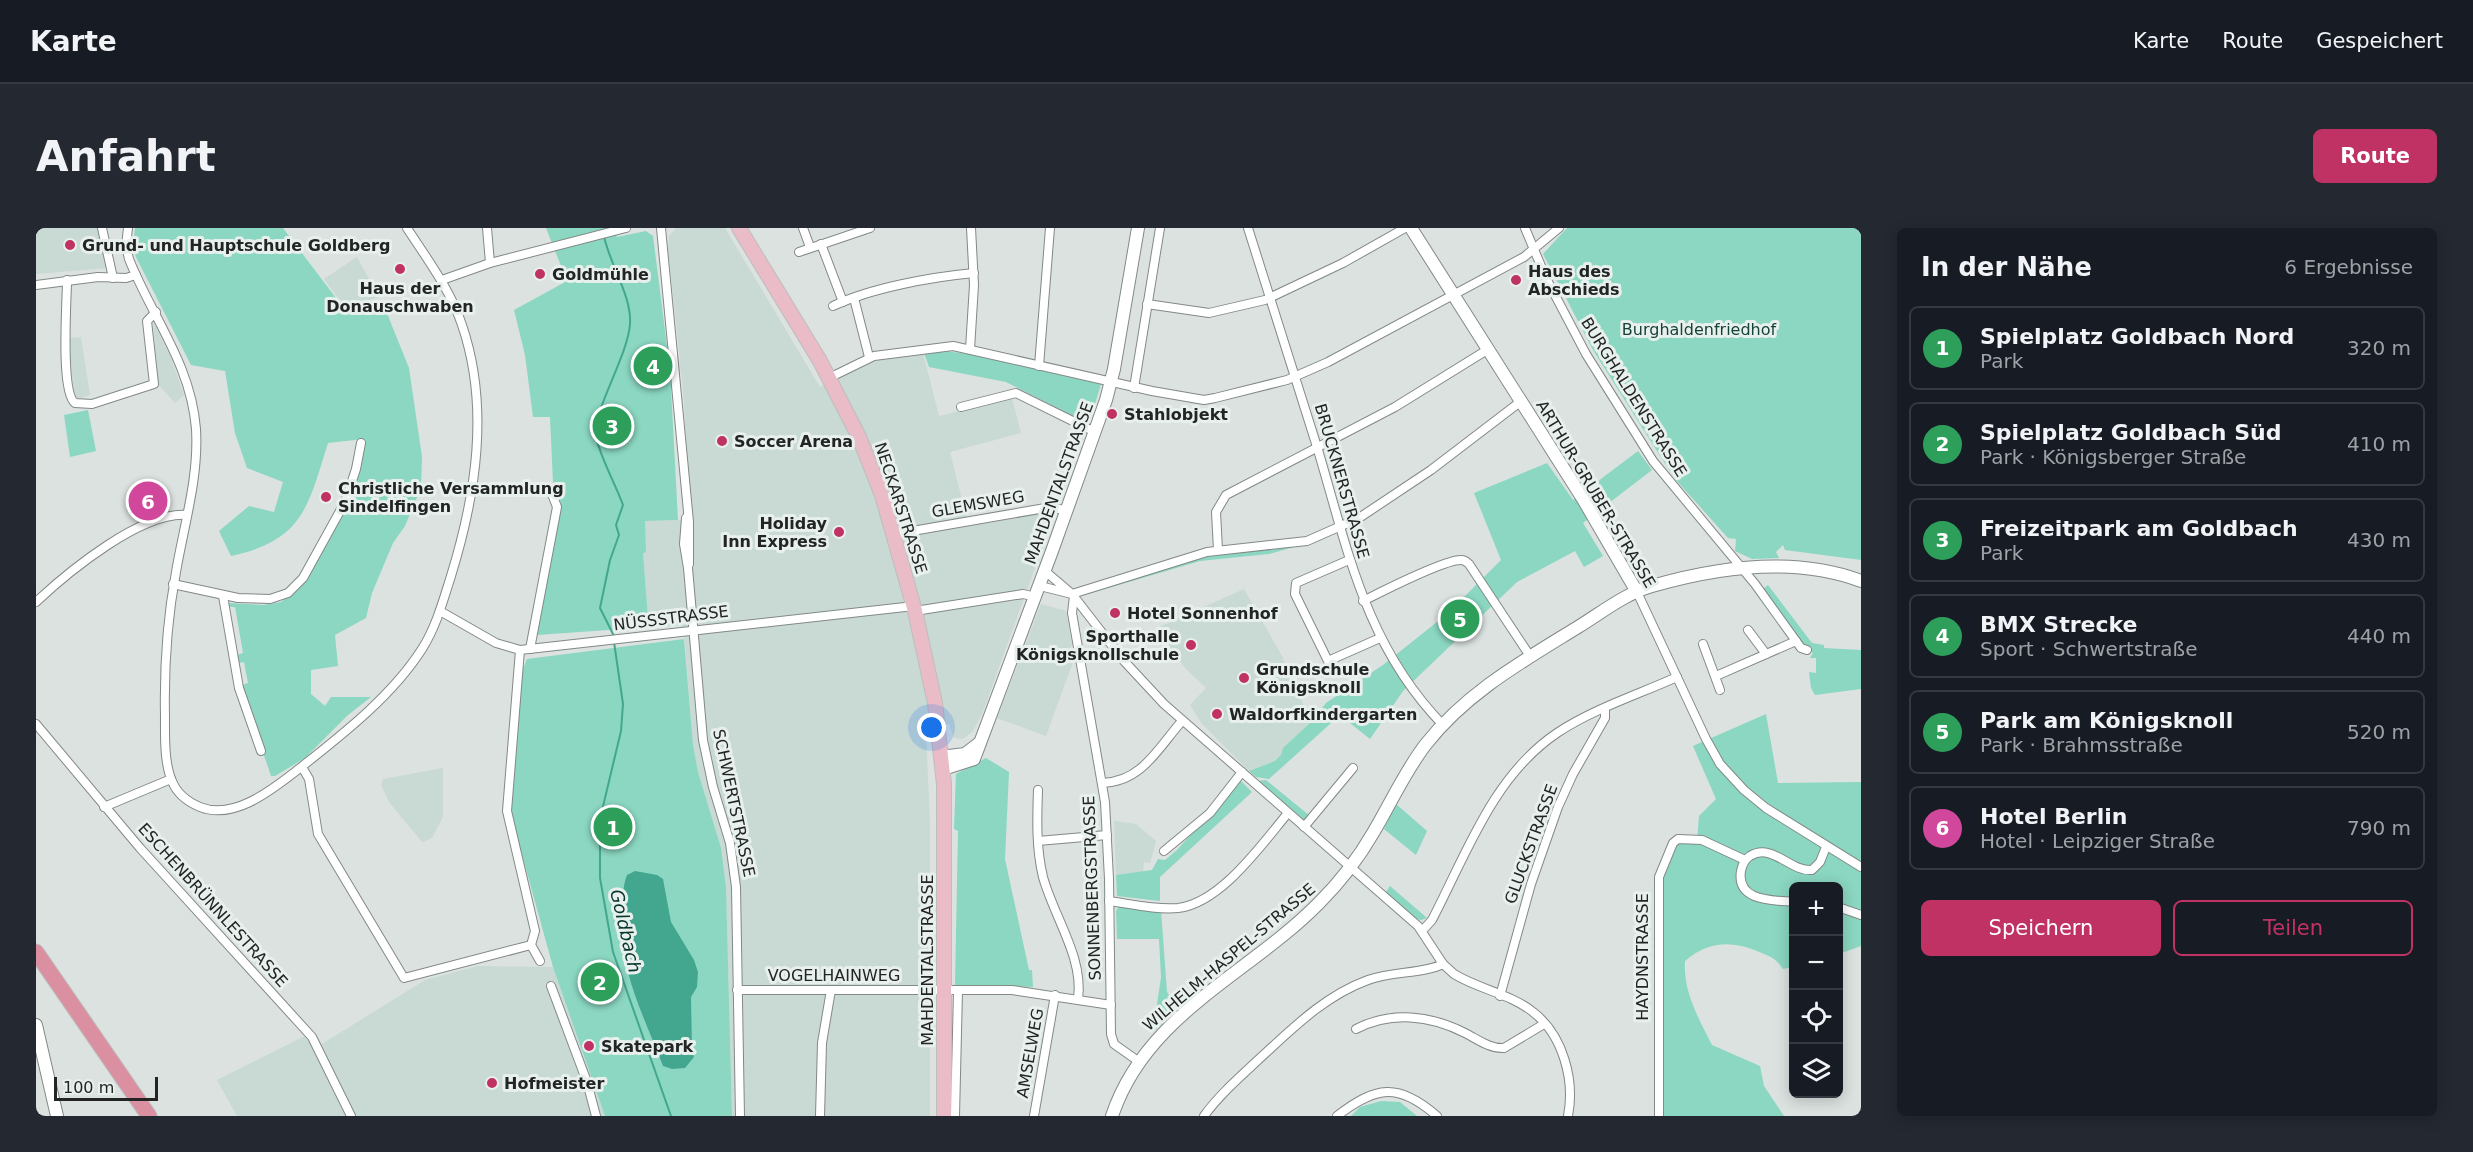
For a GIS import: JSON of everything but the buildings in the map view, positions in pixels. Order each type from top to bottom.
[{"type":"highway","points":[[36,952],[150,1116]]},
{"type":"highway","points":[[36,966],[138,1116]]},
{"type":"main road","name":"NECKARSTRASSE","points":[[739,228],[829,378],[870,463],[895,534],[915,609],[935,703],[942,763]]},
{"type":"main road","name":"MAHDENTALSTRASSE","points":[[942,763],[951,990],[944,1116]]},
{"type":"street","points":[[102,228],[113,278]]},
{"type":"street","points":[[128,228],[127,253],[185,372],[193,406],[196,459],[173,584],[165,682],[165,723],[171,778],[181,795],[198,806],[229,810],[262,794],[302,767],[348,729],[399,678],[423,648],[440,611],[464,533],[478,436],[477,393],[472,359],[460,320],[442,280],[407,228]]},
{"type":"street","points":[[487,228],[490,263]]},
{"type":"street","points":[[442,280],[490,263],[626,228]]},
{"type":"street","name":"SCHWERTSTRASSE","points":[[660,228],[686,518],[691,550],[688,568],[704,745],[734,866],[740,1116]]},
{"type":"street","points":[[803,228],[810,247]]},
{"type":"street","points":[[799,252],[870,228]]},
{"type":"street","points":[[970,349],[974,273],[971,228]]},
{"type":"street","points":[[1038,366],[1050,228]]},
{"type":"street","name":"MAHDENTALSTRASSE","points":[[942,763],[974,759],[1038,591],[1111,382],[1138,228]]},
{"type":"street","points":[[1134,388],[1160,228]]},
{"type":"street","name":"BRUCKNERSTRASSE","points":[[1248,228],[1296,377],[1363,601],[1380,638],[1417,696],[1443,725]]},
{"type":"street","points":[[1148,304],[1209,313],[1270,298],[1343,263],[1405,228]]},
{"type":"street","name":"ARTHUR-GRUBER-STRASSE","points":[[1412,228],[1487,350],[1590,509],[1637,592],[1706,739],[1732,778],[1766,808],[1861,867]]},
{"type":"street","name":"BURGHALDENSTRASSE","points":[[1525,228],[1534,251],[1586,354],[1653,460],[1755,584],[1796,641],[1807,650]]},
{"type":"street","points":[[829,378],[869,357],[936,347],[970,349],[1134,388],[1204,400],[1296,377],[1534,251],[1559,228]]},
{"type":"street","points":[[821,244],[843,302]]},
{"type":"street","points":[[833,306],[854,298],[927,280],[974,273]]},
{"type":"street","points":[[36,285],[67,280],[126,279],[136,275]]},
{"type":"street","points":[[67,280],[66,351],[70,395],[75,403],[92,404],[154,384],[147,321],[156,312]]},
{"type":"street","points":[[854,298],[869,357]]},
{"type":"street","points":[[1218,550],[1216,512],[1221,500],[1395,407],[1487,350]]},
{"type":"street","points":[[961,407],[1016,393],[1095,432]]},
{"type":"street","points":[[1073,595],[1218,550],[1282,546],[1307,541],[1341,527],[1431,470],[1520,402]]},
{"type":"street","points":[[173,584],[223,596],[275,598],[297,586],[345,502],[357,469],[361,443]]},
{"type":"street","points":[[540,961],[531,945],[535,931],[507,811],[525,649],[557,507],[550,489]]},
{"type":"street","name":"GLEMSWEG","points":[[895,534],[1051,507],[1067,511]]},
{"type":"street","points":[[36,588],[39,600],[74,568],[106,546],[162,516],[187,515]]},
{"type":"street","points":[[1349,560],[1296,584],[1295,594],[1328,661],[1380,638]]},
{"type":"street","points":[[1363,601],[1434,568],[1460,560],[1465,561],[1470,564],[1530,656]]},
{"type":"street","name":"WILHELM-HASPEL-STRASSE","points":[[1112,1116],[1123,1086],[1138,1060],[1168,1027],[1311,911],[1351,868],[1419,753],[1443,725],[1486,685],[1530,656],[1637,592],[1651,586],[1764,566],[1804,567],[1861,580]]},
{"type":"street","points":[[1045,571],[1073,595],[1139,678],[1182,721],[1422,931],[1443,964],[1467,982],[1528,1009],[1544,1024],[1566,1061],[1571,1090],[1568,1116]]},
{"type":"street","name":"NÜSSSTRASSE","points":[[440,611],[496,643],[525,649],[915,609],[1038,591],[1073,595]]},
{"type":"street","name":"SONNENBERGSTRASSE","points":[[1073,595],[1072,613],[1102,783],[1107,836],[1112,1040],[1138,1060]]},
{"type":"street","points":[[223,596],[239,688],[261,751]]},
{"type":"street","name":"SONNENBERGSTRASSE","points":[[1076,632],[1084,609]]},
{"type":"street","points":[[1748,630],[1766,654]]},
{"type":"street","points":[[1716,676],[1796,641]]},
{"type":"street","points":[[1704,644],[1720,690]]},
{"type":"street","points":[[1422,931],[1432,920],[1491,806],[1507,780],[1551,738],[1605,709],[1677,677]]},
{"type":"street","name":"GLUCKSTRASSE","points":[[1500,996],[1544,844],[1573,774],[1605,718],[1605,709]]},
{"type":"street","points":[[1102,783],[1123,781],[1137,772],[1182,721]]},
{"type":"street","name":"ESCHENBRÜNNLESTRASSE","points":[[36,724],[104,807],[312,1037],[351,1116]]},
{"type":"street","points":[[302,767],[309,779],[318,834],[404,978],[531,945]]},
{"type":"street","points":[[1304,827],[1353,768]]},
{"type":"street","points":[[1164,850],[1210,813],[1242,772]]},
{"type":"street","points":[[104,807],[171,778]]},
{"type":"street","points":[[1038,790],[1038,841],[1047,888],[1077,969],[1080,982],[1078,999]]},
{"type":"street","points":[[1109,901],[1169,908],[1193,904],[1234,875],[1288,813]]},
{"type":"street","points":[[1038,841],[1107,836]]},
{"type":"street","name":"HAYDNSTRASSE","points":[[1659,1116],[1659,877],[1673,843],[1678,839],[1702,840],[1745,860]]},
{"type":"street","points":[[1789,901],[1755,898],[1745,890],[1740,874],[1745,860],[1756,853],[1769,853],[1801,869],[1812,870],[1820,862],[1826,847]]},
{"type":"street","points":[[1843,908],[1861,915]]},
{"type":"street","points":[[1204,1116],[1245,1072],[1303,1018],[1326,1001],[1368,980],[1390,973],[1436,968],[1443,964]]},
{"type":"street","points":[[551,986],[587,1082],[596,1116]]},
{"type":"street","name":"VOGELHAINWEG","points":[[737,990],[1012,990],[1111,1005]]},
{"type":"street","points":[[820,1116],[822,1043],[831,990]]},
{"type":"street","points":[[951,990],[955,1116]]},
{"type":"street","name":"AMSELWEG","points":[[1034,1116],[1055,995]]},
{"type":"street","points":[[1356,1029],[1387,1018],[1414,1018],[1452,1027],[1486,1044],[1504,1048],[1544,1024]]},
{"type":"street","points":[[36,1025],[57,1116]]},
{"type":"street","points":[[1337,1116],[1362,1098],[1391,1092],[1408,1095],[1437,1116]]},
{"type":"shaded area","name":"Grund- und Hauptschule Goldberg","points":[[36,228],[99,228],[109,268],[36,274]]},
{"type":"shaded area","points":[[676,228],[725,228],[820,387],[871,361],[923,353],[939,416],[1012,398],[1021,433],[950,452],[968,524],[1042,512],[1048,532],[982,714],[973,731],[963,739],[954,738],[949,724],[926,729],[930,826],[930,1116],[732,1116],[726,887],[721,848],[698,772],[693,745],[684,630],[678,622],[654,624],[648,618],[643,552],[646,552],[645,521],[691,520],[683,388],[668,248],[669,236]]},
{"type":"shaded area","points":[[357,257],[379,297],[345,308],[324,279]]},
{"type":"shaded area","points":[[153,321],[170,356],[184,395],[175,403],[158,384]]},
{"type":"shaded area","points":[[81,337],[90,395],[81,398],[75,397],[71,390],[68,338]]},
{"type":"shaded area","name":"Grundschule Königsknoll","points":[[1244,589],[1282,656],[1311,722],[1283,748],[1282,755],[1275,761],[1249,771],[1202,724],[1190,705],[1206,688],[1185,668],[1157,628]]},
{"type":"shaded area","points":[[1041,604],[1066,611],[1072,644],[1068,656],[1074,659],[1046,736],[997,718]]},
{"type":"shaded area","points":[[443,768],[443,817],[432,838],[422,842],[389,802],[381,785],[383,779]]},
{"type":"shaded area","points":[[1114,821],[1136,824],[1156,841],[1150,863],[1144,862],[1143,872],[1116,875]]},
{"type":"shaded area","points":[[478,966],[553,967],[605,1116],[237,1116],[217,1080],[311,1033],[322,1044],[425,980]]},
{"type":"green space","points":[[135,228],[283,228],[345,310],[382,301],[409,368],[422,457],[421,488],[405,526],[393,543],[372,593],[366,618],[335,635],[338,666],[311,670],[311,694],[325,706],[331,697],[371,697],[348,715],[305,758],[275,776],[271,776],[245,697],[242,685],[248,683],[244,662],[238,663],[237,655],[243,653],[235,607],[228,607],[228,603],[263,605],[281,602],[300,586],[349,504],[364,439],[328,443],[308,502],[288,530],[255,549],[231,556],[219,531],[249,506],[274,512],[283,482],[247,468],[235,433],[225,371],[191,365],[136,257],[133,246]]},
{"type":"green space","points":[[546,228],[615,228],[617,237],[646,231],[653,236],[670,370],[678,520],[645,521],[646,552],[643,553],[648,618],[654,624],[678,622],[679,625],[537,635],[561,504],[553,483],[550,417],[533,417],[525,355],[514,310],[567,281]]},
{"type":"green space","name":"Burghaldenfriedhof","points":[[1567,228],[1861,228],[1861,560],[1785,550],[1783,545],[1776,552],[1779,558],[1752,559],[1735,551],[1736,539],[1728,538],[1676,480],[1657,451],[1593,350],[1543,254]]},
{"type":"green space","points":[[937,350],[968,354],[1101,384],[1089,424],[1006,382],[929,367],[924,353]]},
{"type":"green space","points":[[88,410],[96,451],[70,457],[64,415]]},
{"type":"green space","points":[[1638,451],[1652,470],[1583,523],[1603,556],[1584,567],[1575,551],[1517,582],[1403,691],[1370,739],[1340,715],[1269,779],[1256,777],[1249,771],[1275,761],[1281,755],[1283,748],[1311,722],[1326,703],[1383,665],[1447,614],[1501,560],[1474,493],[1547,463],[1573,500]]},
{"type":"green space","points":[[1294,547],[1269,554],[1200,561],[1088,594],[1086,592],[1198,558]]},
{"type":"green space","points":[[1768,585],[1812,643],[1824,645],[1824,648],[1861,650],[1861,689],[1815,695],[1811,688],[1809,672],[1816,673],[1816,658],[1810,658],[1813,653],[1800,641],[1763,589]]},
{"type":"green space","points":[[684,639],[693,745],[698,772],[721,848],[726,887],[732,1116],[605,1116],[553,967],[510,811],[523,669],[527,659]]},
{"type":"green space","points":[[1766,714],[1778,783],[1861,782],[1861,946],[1843,953],[1843,882],[1789,882],[1789,968],[1783,969],[1765,954],[1747,947],[1728,944],[1702,950],[1685,961],[1689,994],[1712,1045],[1760,1066],[1764,1086],[1784,1116],[1661,1116],[1661,884],[1677,846],[1680,843],[1697,842],[1699,816],[1716,799],[1693,746]]},
{"type":"green space","points":[[986,758],[1009,772],[1005,859],[1029,970],[1032,970],[1033,987],[955,985],[958,831],[954,829],[956,774]]},
{"type":"green space","points":[[1240,780],[1252,792],[1160,877],[1160,901],[1117,896],[1116,875],[1152,870],[1158,859],[1165,860],[1177,850]]},
{"type":"green space","points":[[1266,780],[1310,816],[1303,821],[1258,781]]},
{"type":"green space","points":[[1396,804],[1427,831],[1416,855],[1384,829]]},
{"type":"green space","points":[[1390,886],[1427,918],[1417,919],[1386,892]]},
{"type":"green space","points":[[1119,906],[1161,910],[1167,992],[1179,1010],[1153,1032],[1161,977],[1159,939],[1117,939],[1116,911]]},
{"type":"green space","points":[[1381,1101],[1400,1102],[1417,1116],[1351,1116],[1360,1107]]},
{"type":"water","points":[[635,871],[657,875],[663,879],[671,922],[694,960],[698,972],[697,987],[691,997],[694,1057],[685,1068],[672,1069],[663,1066],[639,1007],[627,969],[621,929],[623,899],[627,875]]},
{"type":"waterway","name":"Goldbach","points":[[604,236],[630,313],[628,337],[596,427],[598,445],[623,505],[616,525],[619,535],[610,560],[600,608],[614,636]]},
{"type":"waterway","name":"Goldbach","points":[[614,642],[623,704],[621,731],[600,819],[600,878],[613,952],[671,1116]]},
{"type":"place","name":"Grund- und Hauptschule Goldberg","points":[[70,245]]},
{"type":"place","name":"Haus der Donauschwaben","points":[[400,269]]},
{"type":"place","name":"Goldmühle","points":[[540,274]]},
{"type":"place","name":"Haus des Abschieds","points":[[1516,280]]},
{"type":"place","name":"BMX Strecke","points":[[653,366]]},
{"type":"place","name":"Stahlobjekt","points":[[1112,414]]},
{"type":"place","name":"Freizeitpark am Goldbach","points":[[612,426]]},
{"type":"place","name":"Soccer Arena","points":[[722,441]]},
{"type":"place","name":"Christliche Versammlung Sindelfingen","points":[[326,497]]},
{"type":"place","name":"Hotel Berlin","points":[[148,501]]},
{"type":"place","name":"Holiday Inn Express","points":[[839,532]]},
{"type":"place","name":"Hotel Sonnenhof","points":[[1115,613]]},
{"type":"place","name":"Park am Königsknoll","points":[[1460,619]]},
{"type":"place","name":"Sporthalle Königsknollschule","points":[[1191,645]]},
{"type":"place","name":"Grundschule Königsknoll","points":[[1244,678]]},
{"type":"place","name":"Waldorfkindergarten","points":[[1217,714]]},
{"type":"place","name":"Spielplatz Goldbach Nord","points":[[613,827]]},
{"type":"place","name":"Spielplatz Goldbach Süd","points":[[600,982]]},
{"type":"place","name":"Skatepark","points":[[589,1046]]},
{"type":"place","name":"Hofmeister","points":[[492,1083]]}]
